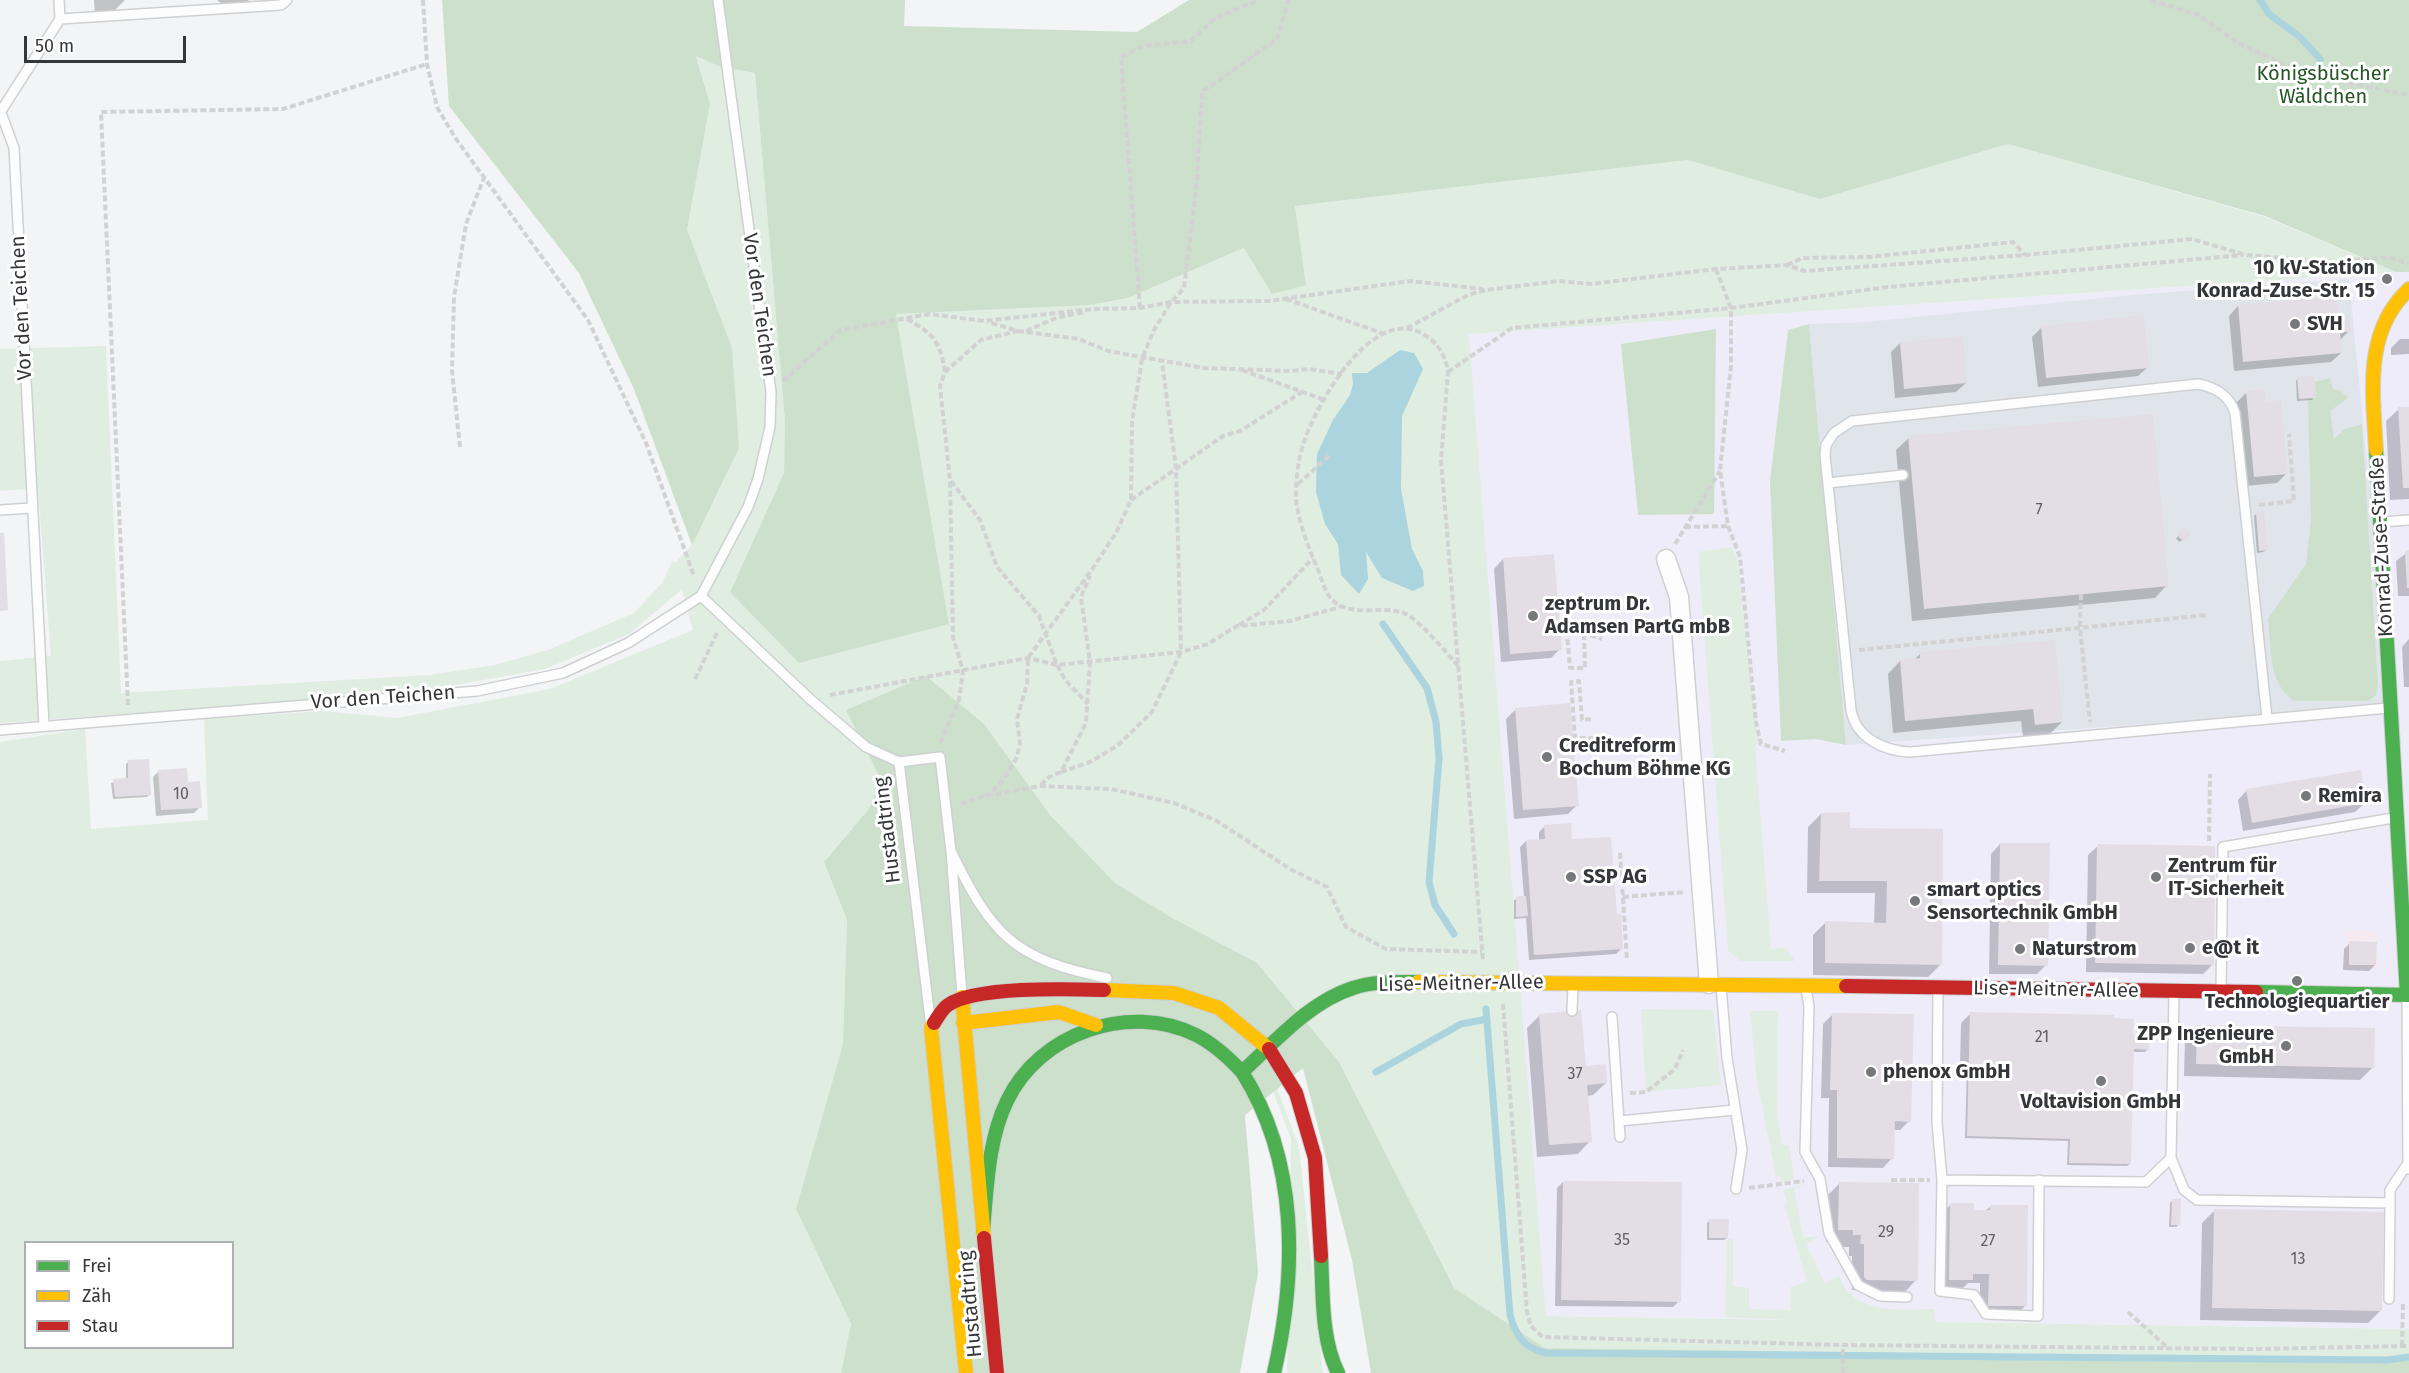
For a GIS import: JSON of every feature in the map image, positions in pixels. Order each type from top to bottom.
[{"type":"main road","name":"Konrad-Zuse-Straße","points":[[2408,995],[2403,815],[2391,707],[2395,688],[2380,522],[2372,374],[2374,346],[2391,308],[2409,289]]},
{"type":"main road","name":"Lise-Meitner-Allee","points":[[1242,1072],[1316,1007],[1353,988],[1386,982],[1806,985],[2408,995]]},
{"type":"main road","name":"Hustadtring","points":[[996,1373],[983,1231],[958,1023],[962,997],[1040,989],[1137,990],[1174,993],[1219,1008],[1269,1049],[1296,1093],[1315,1158],[1325,1318],[1333,1363],[1338,1373]]},
{"type":"main road","points":[[936,1027],[945,1006],[962,997]]},
{"type":"main road","points":[[958,1023],[1059,1012],[1096,1025]]},
{"type":"main road","name":"Hustadtring","points":[[983,1231],[990,1163],[1003,1108],[1027,1070],[1059,1044],[1096,1025],[1123,1019],[1185,1030],[1216,1047],[1257,1090],[1276,1142],[1287,1208],[1287,1306],[1282,1346],[1274,1373]]},
{"type":"main road","name":"Hustadtring","points":[[936,1027],[966,1373]]},
{"type":"street","points":[[1666,558],[1679,597],[1703,890],[1715,984]]},
{"type":"lane","points":[[1,111],[60,19],[59,0]]},
{"type":"lane","points":[[60,19],[281,5],[287,0]]},
{"type":"lane","name":"Vor den Teichen","points":[[0,730],[477,691],[563,674],[628,643],[701,596],[748,507],[758,479],[770,427],[771,392],[718,0]]},
{"type":"lane","name":"Vor den Teichen","points":[[1,111],[14,148],[44,725]]},
{"type":"lane","points":[[2267,718],[2246,507],[2233,405],[2215,389],[2198,384],[1852,421],[1834,433],[1826,445],[1852,719],[1868,739],[1891,749],[1910,752],[2391,707]]},
{"type":"lane","points":[[1828,483],[1903,475]]},
{"type":"lane","points":[[0,510],[32,508]]},
{"type":"lane","points":[[2380,522],[2409,520]]},
{"type":"lane","points":[[701,596],[810,699],[866,747],[899,762]]},
{"type":"lane","name":"Hustadtring","points":[[936,1027],[899,762],[937,758],[951,851],[962,997]]},
{"type":"lane","points":[[2221,993],[2223,847],[2403,815]]},
{"type":"lane","name":"Hustadtring","points":[[951,851],[984,914],[1006,939],[1046,962],[1174,993]]},
{"type":"lane","points":[[1572,1011],[1573,983]]},
{"type":"lane","points":[[1715,984],[1742,1150],[1736,1190]]},
{"type":"lane","points":[[1806,985],[1809,1008],[1805,1152],[1820,1179],[1829,1233],[1858,1285],[1880,1296],[1907,1297]]},
{"type":"lane","points":[[1938,988],[1937,1122],[1942,1180],[1940,1291],[1974,1295],[1986,1314],[2038,1316],[2039,1180]]},
{"type":"lane","points":[[2174,992],[2171,1158],[2184,1190],[2197,1200],[2390,1203]]},
{"type":"lane","points":[[2389,1299],[2390,1190],[2408,1168],[2408,995]]},
{"type":"lane","points":[[1612,1017],[1620,1137]]},
{"type":"lane","points":[[1619,1121],[1735,1110]]},
{"type":"lane","points":[[1942,1180],[2146,1182],[2171,1158]]},
{"type":"path","points":[[423,0],[427,64],[437,107],[456,139],[485,175],[588,320],[646,443],[701,596]]},
{"type":"path","points":[[1140,308],[1121,57],[1143,46],[1191,41],[1215,18],[1259,0]]},
{"type":"path","points":[[985,796],[1002,782],[1017,757],[1020,743],[1017,719],[1027,684],[1028,658],[1094,568],[1116,533],[1131,500],[1132,422],[1142,359],[1154,330],[1171,302],[1184,288],[1190,251],[1202,92],[1277,39],[1289,0]]},
{"type":"path","points":[[2151,0],[2198,15],[2238,44],[2284,64],[2332,80],[2409,95]]},
{"type":"path","points":[[128,693],[101,112],[283,109],[427,64]]},
{"type":"path","points":[[460,447],[452,371],[454,297],[466,224],[485,175]]},
{"type":"path","points":[[1787,265],[1804,271],[2025,255],[2192,239],[2247,255]]},
{"type":"path","points":[[1341,607],[1329,596],[1313,558],[1296,500],[1300,455],[1325,400],[1342,374],[1358,352],[1382,333],[1405,328],[1468,295],[1486,290],[1559,281],[1591,284],[1716,269],[1787,265],[1802,258],[1869,257],[2013,242],[2025,255]]},
{"type":"path","points":[[1448,372],[1512,328],[1731,308],[1887,287],[2247,255],[2333,262],[2388,257],[2409,264]]},
{"type":"path","points":[[1716,269],[1731,308],[1731,366],[1720,470],[1728,526],[1740,557],[1756,722],[1761,744],[1785,751]]},
{"type":"path","points":[[984,321],[1093,309],[1140,308],[1171,302],[1286,299],[1410,281],[1486,290]]},
{"type":"path","points":[[1286,299],[1382,333]]},
{"type":"path","points":[[1025,331],[1056,318],[1093,309]]},
{"type":"path","points":[[771,392],[840,330],[930,314],[984,321],[1018,331]]},
{"type":"path","points":[[907,319],[933,334],[941,347],[945,372]]},
{"type":"path","points":[[1405,328],[1419,332],[1437,344],[1446,358],[1448,372],[1441,460],[1485,982]]},
{"type":"path","points":[[937,758],[959,700],[963,671],[953,637],[950,480],[940,386],[945,372],[981,340],[1025,331],[1046,336],[1079,339],[1108,351],[1142,359],[1204,368],[1309,369],[1342,374]]},
{"type":"path","points":[[1040,786],[1049,777],[1090,762],[1117,746],[1152,712],[1181,652],[1176,468],[1162,362]]},
{"type":"path","points":[[1238,369],[1325,400]]},
{"type":"path","points":[[1131,500],[1223,436],[1240,431],[1302,392]]},
{"type":"path","points":[[2246,507],[2294,501],[2289,434]]},
{"type":"path","points":[[1297,485],[1331,454]]},
{"type":"path","points":[[1666,558],[1720,470]]},
{"type":"path","points":[[950,480],[981,520],[997,567],[1039,616],[1057,665],[1066,681],[1088,704]]},
{"type":"path","points":[[1685,527],[1728,526]]},
{"type":"path","points":[[810,699],[1028,658],[1057,665],[1181,652],[1208,644],[1264,610],[1313,558]]},
{"type":"path","points":[[1061,772],[1086,723],[1090,662],[1081,597],[1094,568]]},
{"type":"path","points":[[2081,594],[2080,628],[2092,734]]},
{"type":"path","points":[[1237,626],[1290,621],[1341,607],[1406,614],[1440,645],[1458,666]]},
{"type":"path","points":[[1845,652],[2207,615]]},
{"type":"path","points":[[695,679],[723,619]]},
{"type":"path","points":[[1584,633],[1586,668],[1570,668],[1567,633],[1584,633],[1602,639]]},
{"type":"path","points":[[1591,719],[1582,720],[1579,681],[1571,681],[1575,738],[1593,738]]},
{"type":"path","points":[[2210,774],[2209,842],[2223,847]]},
{"type":"path","points":[[946,806],[1040,786],[1111,789],[1174,803],[1217,821],[1290,869],[1327,887],[1346,927],[1386,949],[1482,952]]},
{"type":"path","points":[[1620,853],[1629,983]]},
{"type":"path","points":[[1623,897],[1703,890]]},
{"type":"path","points":[[1503,982],[1526,1300],[1531,1326],[1543,1337],[1843,1345],[2253,1349],[2409,1346]]},
{"type":"path","points":[[1617,1094],[1646,1092],[1675,1069],[1683,1050]]},
{"type":"path","points":[[1736,1190],[1820,1179]]},
{"type":"path","points":[[1891,1179],[1942,1180]]},
{"type":"path","points":[[2402,1346],[2403,1301]]},
{"type":"path","points":[[2128,1312],[2167,1347]]},
{"type":"path","points":[[1843,1345],[1843,1373]]},
{"type":"shaded area","points":[[696,55],[721,67],[755,73],[785,421],[784,473],[730,592],[949,624],[896,314],[1090,305],[1128,298],[1245,248],[1306,285],[1295,206],[1689,160],[1820,199],[2008,144],[2265,217],[2396,272],[1469,334],[1546,1316],[1795,1320],[1725,1317],[1727,1239],[1733,1239],[1733,1286],[1749,1288],[1749,1309],[1791,1310],[1790,1287],[1807,1282],[1784,1204],[1787,1202],[1783,1190],[1809,1184],[1794,1189],[1803,1238],[1819,1236],[1806,1244],[1825,1283],[1839,1276],[1846,1289],[1855,1298],[1879,1308],[1934,1309],[1935,1322],[2409,1329],[2409,1359],[1545,1348],[1454,1288],[1339,1062],[1174,919],[1115,883],[1050,815],[847,710],[882,782],[868,810],[824,862],[847,920],[843,1045],[796,1209],[851,1324],[841,1373],[0,1373],[0,742],[85,729],[91,829],[208,820],[204,719],[323,711],[397,718],[550,689],[693,630],[682,589],[629,634],[545,669],[416,692],[0,723],[0,661],[51,656],[38,488],[0,491],[0,349],[106,346],[121,693],[430,675],[495,665],[548,650],[634,613],[662,583],[673,560],[675,563],[692,545],[687,230],[710,104]]},
{"type":"shaded area","name":"Technologiequartier","points":[[2409,272],[2409,1329],[1546,1316],[1469,334]]},
{"type":"shaded area","points":[[2349,279],[2391,707],[1846,745],[1809,324],[1866,322],[2132,295]]},
{"type":"shaded area","points":[[1731,547],[1737,558],[1759,743],[1755,745],[1771,949],[1786,948],[1795,961],[1740,961],[1728,950],[1698,552]]},
{"type":"shaded area","points":[[2348,931],[2378,931],[2378,967],[2347,966]]},
{"type":"shaded area","points":[[1641,1009],[1713,1010],[1721,1085],[1646,1092]]},
{"type":"shaded area","points":[[1750,1011],[1778,1011],[1777,1115],[1782,1145],[1789,1145],[1794,1179],[1782,1182],[1780,1176],[1776,1177],[1757,1081]]},
{"type":"shaded area","points":[[1275,1083],[1299,1147],[1323,1373],[1287,1373],[1291,1139],[1271,1086]]},
{"type":"green space","name":"Königsbüscher Wäldchen","points":[[442,0],[905,0],[904,26],[1137,32],[1189,0],[2409,0],[2409,272],[2396,272],[2265,216],[2008,144],[1820,199],[1688,160],[1295,206],[1306,285],[1272,294],[1244,248],[1128,298],[1090,305],[896,314],[949,624],[799,663],[730,592],[784,473],[785,421],[755,73],[721,67],[696,56],[710,104],[687,230],[732,348],[739,448],[692,545],[634,389],[579,273],[449,106]]},
{"type":"green space","points":[[1809,324],[1846,745],[1816,739],[1781,741],[1770,481],[1788,330]]},
{"type":"green space","points":[[1716,329],[1714,514],[1638,515],[1621,344]]},
{"type":"green space","points":[[2330,378],[2333,389],[2341,391],[2348,398],[2330,411],[2334,439],[2345,429],[2362,424],[2378,686],[2376,695],[2368,701],[2294,701],[2279,685],[2272,664],[2268,619],[2306,564],[2311,521],[2308,398],[2316,398],[2315,382]]},
{"type":"green space","points":[[926,676],[984,724],[1050,815],[1115,883],[1174,919],[1257,963],[1339,1062],[1454,1288],[1545,1348],[2409,1359],[2409,1373],[1371,1373],[1352,1260],[1303,1068],[1245,1115],[1258,1273],[1240,1373],[841,1373],[851,1324],[796,1209],[843,1044],[847,920],[824,862],[868,810],[882,782],[846,710]]},
{"type":"water","points":[[1400,350],[1414,353],[1423,369],[1402,416],[1401,489],[1412,549],[1423,571],[1424,586],[1413,591],[1382,578],[1366,552],[1368,579],[1359,594],[1341,575],[1338,544],[1325,524],[1316,492],[1317,454],[1333,420],[1350,395],[1353,384],[1352,373],[1367,373]]},
{"type":"building","name":"SVH","points":[[2337,296],[2339,317],[2349,315],[2351,332],[2340,332],[2342,353],[2243,362],[2238,305]]},
{"type":"building","points":[[2144,315],[2149,368],[2046,378],[2041,326]]},
{"type":"building","points":[[1963,336],[1967,383],[1904,389],[1900,342]]},
{"type":"building","points":[[2314,375],[2316,398],[2299,399],[2297,377]]},
{"type":"building","points":[[2264,389],[2266,402],[2281,400],[2288,474],[2254,477],[2246,391]]},
{"type":"building","points":[[2398,407],[2409,407],[2409,488],[2403,488]]},
{"type":"building","points":[[2153,414],[2169,586],[1924,609],[1908,436]]},
{"type":"building","points":[[2264,511],[2268,550],[2259,551],[2256,512]]},
{"type":"building","points":[[2186,528],[2190,534],[2186,540],[2182,540],[2178,532]]},
{"type":"building","points":[[0,533],[4,533],[8,610],[0,611]]},
{"type":"building","points":[[2405,550],[2409,550],[2409,588],[2407,588]]},
{"type":"building","name":"zeptrum Dr. Adamsen PartG mbB","points":[[1554,554],[1562,650],[1510,654],[1503,558]]},
{"type":"building","points":[[2055,640],[2063,722],[2035,725],[2033,709],[1905,721],[1900,660],[1920,658],[1920,652]]},
{"type":"building","name":"Creditreform Bochum Böhme KG","points":[[1570,703],[1579,806],[1523,810],[1515,708]]},
{"type":"building","points":[[149,759],[151,795],[115,797],[113,779],[128,778],[128,760]]},
{"type":"building","points":[[187,768],[188,782],[200,781],[202,808],[161,810],[158,770]]},
{"type":"building","name":"Remira","points":[[2361,770],[2366,803],[2252,823],[2246,789]]},
{"type":"building","name":"smart optics Sensortechnik GmbH","points":[[1850,812],[1850,828],[1943,829],[1942,965],[1825,963],[1825,921],[1886,923],[1887,881],[1819,881],[1821,813]]},
{"type":"building","name":"SSP AG","points":[[1571,823],[1572,839],[1611,837],[1617,914],[1621,914],[1623,949],[1534,955],[1526,840],[1545,839],[1544,825]]},
{"type":"building","points":[[2000,843],[2050,843],[2048,966],[1998,965]]},
{"type":"building","name":"Zentrum für IT-Sicherheit","points":[[2097,844],[2215,846],[2214,965],[2095,963]]},
{"type":"building","points":[[1516,896],[1526,896],[1528,916],[1516,917]]},
{"type":"building","points":[[2349,941],[2377,942],[2376,965],[2349,965]]},
{"type":"building","points":[[1581,1010],[1586,1066],[1606,1064],[1607,1083],[1587,1085],[1592,1142],[1549,1145],[1539,1014]]},
{"type":"building","points":[[1970,1012],[2114,1015],[2114,1018],[2134,1019],[2133,1035],[2150,1035],[2149,1050],[2134,1049],[2131,1164],[2069,1163],[2070,1139],[1967,1136]]},
{"type":"building","name":"phenox GmbH","points":[[1832,1013],[1914,1014],[1911,1122],[1895,1121],[1894,1159],[1837,1158],[1837,1090],[1830,1090]]},
{"type":"building","name":"ZPP Ingenieure GmbH","points":[[2197,1025],[2375,1028],[2374,1068],[2196,1064]]},
{"type":"building","points":[[1563,1181],[1682,1182],[1681,1302],[1561,1300]]},
{"type":"building","points":[[1839,1182],[1919,1183],[1918,1281],[1867,1280],[1864,1277],[1864,1244],[1860,1244],[1861,1235],[1853,1235],[1853,1230],[1838,1230]]},
{"type":"building","points":[[2172,1199],[2181,1199],[2180,1225],[2171,1225]]},
{"type":"building","points":[[1950,1203],[1974,1203],[1974,1210],[1990,1210],[1990,1205],[2028,1205],[2027,1306],[1988,1306],[1989,1274],[1973,1274],[1973,1280],[1949,1280]]},
{"type":"building","points":[[2214,1209],[2384,1212],[2382,1311],[2212,1308]]},
{"type":"building","points":[[1709,1219],[1729,1219],[1728,1238],[1709,1238]]},
{"type":"waterway","points":[[2260,0],[2269,14],[2300,37],[2320,59]]},
{"type":"waterway","points":[[1383,624],[1427,688],[1436,722],[1439,758],[1429,882],[1435,905],[1454,934]]},
{"type":"waterway","points":[[1486,1009],[1510,1315],[1518,1335],[1538,1351],[1546,1353],[2387,1360],[2409,1357]]},
{"type":"waterway","points":[[1376,1072],[1461,1024],[1487,1019]]},
{"type":"traffic: fast","points":[[2376,450],[2407,995]]},
{"type":"traffic: fast","points":[[983,1231],[992,1148],[1007,1101],[1022,1077],[1041,1057],[1063,1042],[1088,1030],[1115,1023],[1143,1022],[1170,1026],[1209,1042],[1242,1072],[1293,1024],[1337,994],[1369,984],[1418,982]]},
{"type":"traffic: fast","points":[[2256,992],[2409,995]]},
{"type":"traffic: fast","points":[[1242,1072],[1261,1106],[1274,1143],[1283,1180],[1288,1218],[1287,1296],[1274,1373]]},
{"type":"traffic: fast","points":[[1321,1256],[1328,1346],[1338,1373]]},
{"type":"traffic: slow","points":[[2376,450],[2373,385],[2378,344],[2384,324],[2394,306],[2409,289]]},
{"type":"traffic: slow","points":[[1418,982],[1846,986]]},
{"type":"traffic: slow","points":[[1104,990],[1174,993],[1219,1008],[1269,1049]]},
{"type":"traffic: slow","points":[[962,997],[984,1238]]},
{"type":"traffic: slow","points":[[963,1023],[1059,1012],[1096,1025]]},
{"type":"traffic: slow","points":[[934,1023],[931,1028],[966,1373]]},
{"type":"traffic: jam","points":[[1846,986],[2256,992]]},
{"type":"traffic: jam","points":[[934,1023],[948,1005],[979,994],[1023,990],[1104,990]]},
{"type":"traffic: jam","points":[[1269,1049],[1296,1093],[1315,1158],[1321,1256]]},
{"type":"traffic: jam","points":[[984,1238],[997,1373]]},
{"type":"place","name":"10 kV-Station Konrad-Zuse-Str. 15","points":[[2387,279]]},
{"type":"place","name":"SVH","points":[[2295,324]]},
{"type":"place","name":"zeptrum Dr. Adamsen PartG mbB","points":[[1533,616]]},
{"type":"place","name":"Creditreform Bochum Böhme KG","points":[[1547,757]]},
{"type":"place","name":"Remira","points":[[2306,796]]},
{"type":"place","name":"SSP AG","points":[[1571,877]]},
{"type":"place","name":"Zentrum für IT-Sicherheit","points":[[2156,877]]},
{"type":"place","name":"smart optics Sensortechnik GmbH","points":[[1915,901]]},
{"type":"place","name":"e@t it","points":[[2190,948]]},
{"type":"place","name":"Naturstrom","points":[[2020,949]]},
{"type":"place","name":"Technologiequartier","points":[[2297,981]]},
{"type":"place","name":"ZPP Ingenieure GmbH","points":[[2286,1046]]},
{"type":"place","name":"phenox GmbH","points":[[1871,1072]]},
{"type":"place","name":"Voltavision GmbH","points":[[2101,1081]]}]
